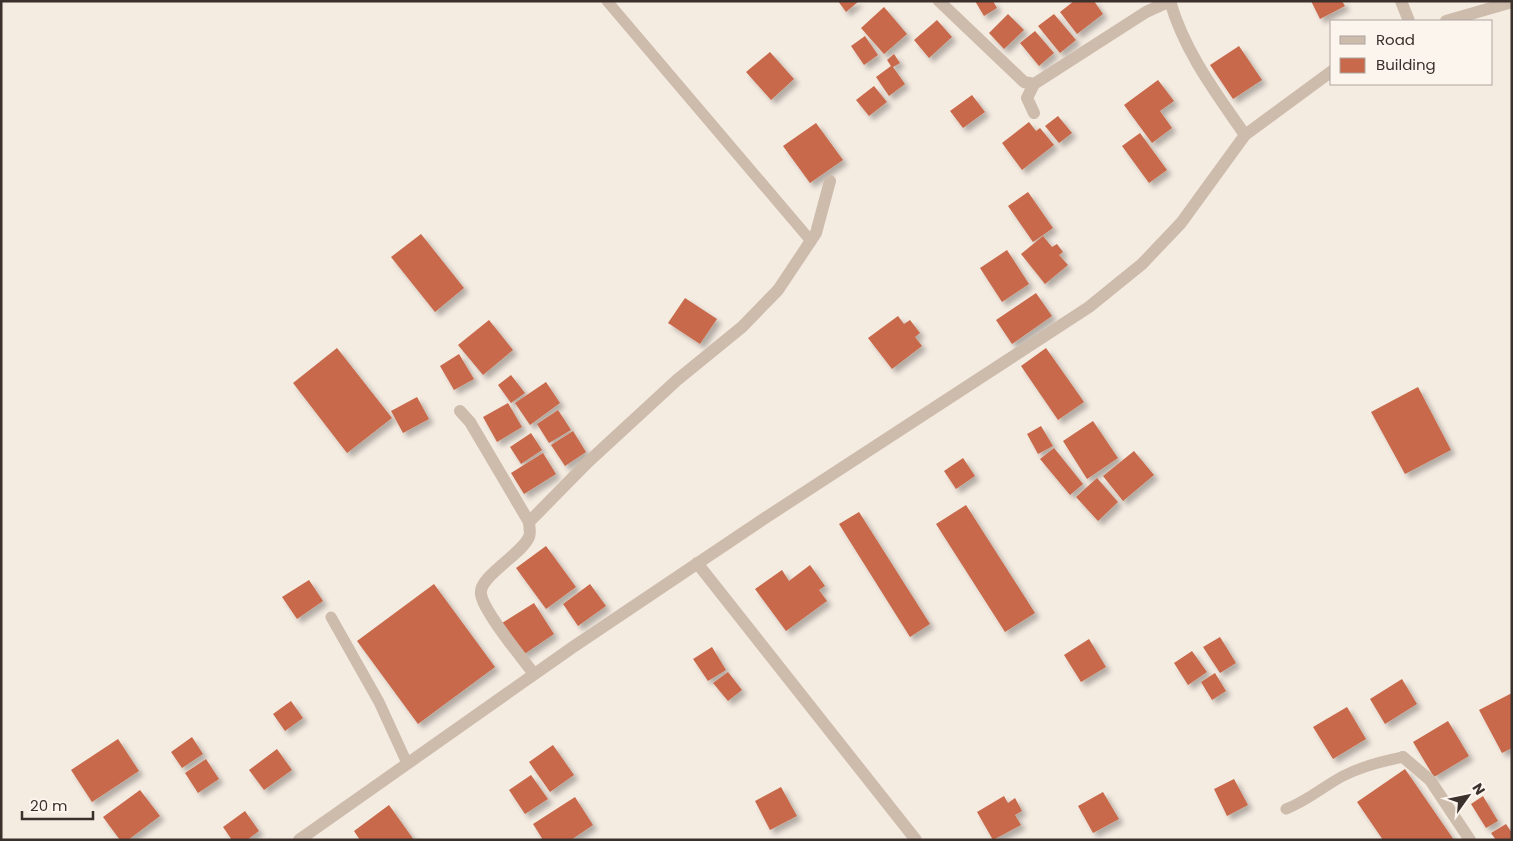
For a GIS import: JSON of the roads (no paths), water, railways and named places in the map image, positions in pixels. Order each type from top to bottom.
[{"type":"street","points":[[939,1],[1024,82],[1034,84]]},
{"type":"street","points":[[1034,113],[1028,98],[1034,84],[1138,17],[1170,1],[1177,25],[1194,58],[1244,135]]},
{"type":"street","points":[[1401,1],[1409,20]]},
{"type":"street","points":[[1449,20],[1512,2]]},
{"type":"street","points":[[300,840],[534,674],[697,563],[1089,307],[1142,264],[1181,223],[1244,135],[1330,71]]},
{"type":"street","points":[[529,522],[629,424],[748,320],[778,290],[816,233],[830,181]]},
{"type":"street","points":[[460,411],[470,422],[529,522],[530,536],[520,549],[483,584],[480,594],[488,610],[534,674]]},
{"type":"street","points":[[697,563],[916,840]]},
{"type":"street","points":[[1403,757],[1430,780],[1470,840]]},
{"type":"lane","points":[[607,1],[811,240]]},
{"type":"lane","points":[[331,617],[379,702],[408,763]]},
{"type":"lane","points":[[1286,809],[1300,804],[1344,776],[1381,762],[1403,757]]}]
